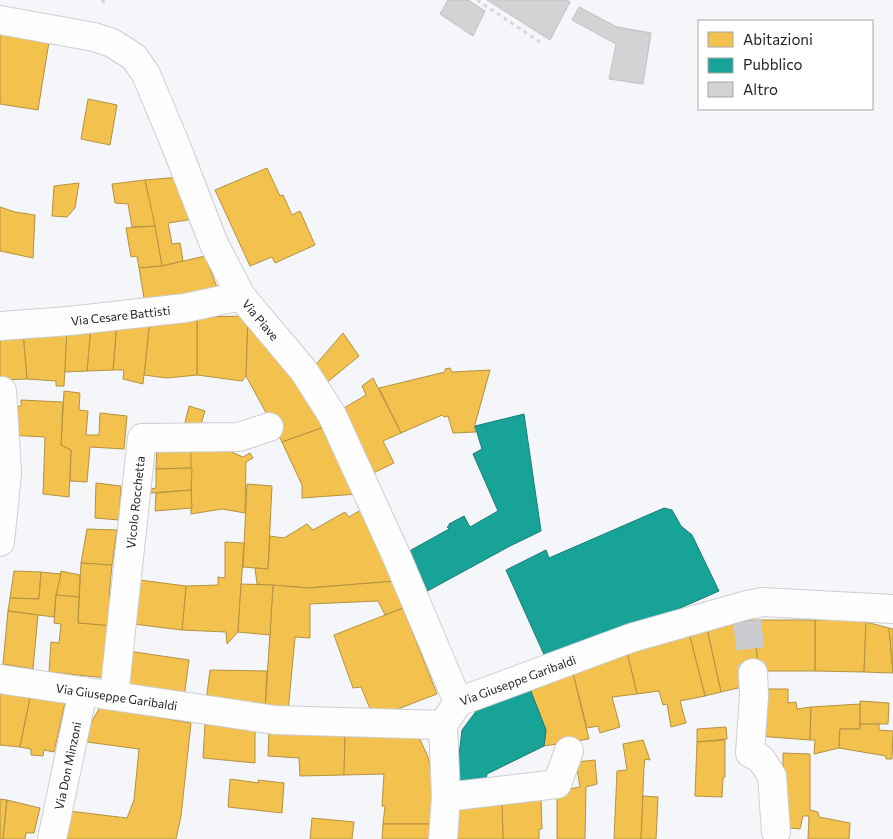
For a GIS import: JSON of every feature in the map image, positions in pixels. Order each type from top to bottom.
[{"type":"street","name":"Via Piave","points":[[0,20],[94,37],[112,43],[134,57],[146,74],[173,137],[214,244],[241,296],[304,371],[332,415],[396,555],[458,702]]},
{"type":"street","name":"Via Cesare Battisti","points":[[0,326],[70,321],[185,308],[241,296]]},
{"type":"street","points":[[0,542],[7,473],[2,391]]},
{"type":"street","name":"Vicolo Rocchetta","points":[[114,695],[142,438],[239,437],[270,427]]},
{"type":"street","name":"Via Giuseppe Garibaldi","points":[[0,679],[275,720],[443,725],[458,702],[631,638],[747,613],[762,602],[893,609]]},
{"type":"street","points":[[753,672],[754,696],[750,753],[761,759],[772,776],[776,832]]},
{"type":"street","name":"Via Don Minzoni","points":[[52,839],[83,691]]},
{"type":"street","points":[[443,725],[446,797],[443,839]]},
{"type":"street","points":[[446,797],[557,784],[569,751]]},
{"type":"path","points":[[477,0],[540,42]]},
{"type":"building: Abitazioni","points":[[0,34],[49,42],[38,110],[0,104]]},
{"type":"building: Abitazioni","points":[[88,99],[117,105],[110,145],[81,139]]},
{"type":"building: Abitazioni","points":[[267,168],[280,196],[283,195],[292,215],[300,211],[315,245],[275,263],[272,257],[250,266],[215,190]]},
{"type":"building: Abitazioni","points":[[180,177],[194,219],[168,223],[172,244],[180,243],[183,261],[162,266],[145,180]]},
{"type":"building: Abitazioni","points":[[145,180],[155,226],[132,227],[128,204],[115,203],[112,184]]},
{"type":"building: Abitazioni","points":[[79,183],[75,208],[67,217],[52,216],[54,186]]},
{"type":"building: Abitazioni","points":[[0,207],[15,212],[35,215],[33,258],[0,251]]},
{"type":"building: Abitazioni","points":[[155,226],[162,266],[139,268],[137,256],[131,257],[126,228]]},
{"type":"building: Abitazioni","points":[[205,256],[217,287],[145,304],[139,268],[162,266]]},
{"type":"building: Abitazioni","points":[[248,316],[246,376],[242,381],[197,375],[197,317]]},
{"type":"building: Abitazioni","points":[[248,316],[327,426],[282,442],[246,376]]},
{"type":"building: Abitazioni","points":[[197,317],[197,375],[167,378],[144,375],[150,319]]},
{"type":"building: Abitazioni","points":[[150,319],[143,384],[123,379],[124,370],[113,370],[117,322]]},
{"type":"building: Abitazioni","points":[[117,322],[113,370],[87,371],[91,325]]},
{"type":"building: Abitazioni","points":[[91,325],[87,371],[64,372],[67,329]]},
{"type":"building: Abitazioni","points":[[67,329],[64,386],[56,386],[56,381],[27,379],[23,333]]},
{"type":"building: Abitazioni","points":[[23,333],[27,379],[0,380],[0,335]]},
{"type":"building: Abitazioni","points":[[343,333],[359,356],[324,385],[312,369]]},
{"type":"building: Abitazioni","points":[[450,368],[452,372],[490,370],[474,428],[476,432],[453,433],[448,416],[444,417],[442,415],[401,433],[379,388],[445,372],[445,369]]},
{"type":"building: Abitazioni","points":[[373,378],[401,433],[383,441],[394,463],[367,476],[339,411],[366,395],[362,386]]},
{"type":"building: Abitazioni","points":[[64,391],[80,393],[79,410],[88,411],[86,435],[99,435],[100,413],[127,416],[124,449],[90,447],[87,482],[70,481],[71,450],[61,445]]},
{"type":"building: Abitazioni","points":[[21,400],[63,402],[61,445],[71,450],[69,497],[43,494],[45,437],[6,435],[5,408],[21,406]]},
{"type":"building: Abitazioni","points":[[189,406],[205,411],[199,431],[183,431]]},
{"type":"building: Abitazioni","points":[[327,426],[358,494],[302,498],[302,485],[282,442]]},
{"type":"building: Abitazioni","points":[[157,444],[191,446],[192,468],[156,469]]},
{"type":"building: Abitazioni","points":[[191,446],[220,447],[243,457],[250,453],[253,458],[246,462],[245,513],[222,509],[191,514]]},
{"type":"building: Abitazioni","points":[[192,468],[191,490],[151,493],[150,489],[156,488],[156,469]]},
{"type":"building: Abitazioni","points":[[96,483],[121,486],[119,520],[95,518]]},
{"type":"building: Abitazioni","points":[[247,484],[272,486],[268,569],[243,567]]},
{"type":"building: Abitazioni","points":[[191,490],[192,508],[155,511],[156,493]]},
{"type":"building: Abitazioni","points":[[364,508],[396,581],[308,588],[257,584],[255,568],[268,569],[270,536],[284,538],[307,524],[313,530],[345,512],[349,517]]},
{"type":"building: Abitazioni","points":[[87,529],[117,530],[112,565],[81,563]]},
{"type":"building: Abitazioni","points":[[225,542],[244,543],[238,632],[227,644],[226,632],[182,630],[186,586],[218,585],[218,577],[225,578]]},
{"type":"building: Abitazioni","points":[[81,563],[112,565],[109,597],[115,598],[112,626],[78,623]]},
{"type":"building: Abitazioni","points":[[14,571],[41,572],[39,599],[10,598]]},
{"type":"building: Abitazioni","points":[[61,571],[80,575],[79,597],[56,595]]},
{"type":"building: Abitazioni","points":[[41,572],[61,574],[56,595],[54,617],[8,611],[10,598],[39,599]]},
{"type":"building: Abitazioni","points":[[132,579],[186,586],[182,630],[125,623]]},
{"type":"building: Abitazioni","points":[[396,581],[403,608],[385,615],[378,601],[310,604],[310,638],[295,637],[288,712],[265,711],[273,585],[308,588]]},
{"type":"building: Abitazioni","points":[[241,584],[273,585],[270,635],[238,632]]},
{"type":"building: Abitazioni","points":[[56,595],[79,597],[78,623],[112,626],[107,678],[49,672],[51,642],[59,643],[61,624],[54,623]]},
{"type":"building: Abitazioni","points":[[403,608],[437,694],[374,718],[361,687],[353,688],[334,635]]},
{"type":"building: Abitazioni","points":[[8,611],[38,615],[33,669],[3,664]]},
{"type":"building: Abitazioni","points":[[843,619],[866,622],[864,672],[815,671],[815,620]]},
{"type":"building: Abitazioni","points":[[753,620],[759,671],[742,687],[721,692],[707,629]]},
{"type":"building: Abitazioni","points":[[753,620],[815,620],[815,671],[759,671]]},
{"type":"building: Abitazioni","points":[[866,622],[889,628],[893,673],[864,672]]},
{"type":"building: Abitazioni","points":[[889,628],[893,629],[893,673]]},
{"type":"building: Abitazioni","points":[[707,629],[721,692],[705,696],[689,633]]},
{"type":"building: Abitazioni","points":[[689,633],[705,696],[680,701],[686,723],[671,727],[667,704],[663,705],[659,691],[637,694],[627,652]]},
{"type":"building: Abitazioni","points":[[128,651],[189,660],[184,697],[125,683]]},
{"type":"building: Abitazioni","points":[[627,652],[637,694],[612,697],[620,727],[600,733],[598,726],[587,728],[573,673]]},
{"type":"building: Abitazioni","points":[[210,670],[267,671],[265,711],[206,701]]},
{"type":"building: Abitazioni","points":[[573,673],[589,739],[544,746],[546,730],[530,689]]},
{"type":"building: Abitazioni","points":[[760,689],[788,689],[788,703],[796,702],[797,709],[811,707],[810,740],[757,736]]},
{"type":"building: Abitazioni","points":[[0,693],[30,698],[20,747],[0,745]]},
{"type":"building: Abitazioni","points":[[30,698],[65,703],[54,752],[44,750],[43,756],[31,755],[31,749],[20,747]]},
{"type":"building: Abitazioni","points":[[860,701],[889,703],[888,724],[860,724]]},
{"type":"building: Abitazioni","points":[[860,704],[860,729],[840,729],[839,748],[814,754],[815,740],[810,740],[811,707]]},
{"type":"building: Abitazioni","points":[[100,707],[191,723],[181,816],[176,839],[63,839],[69,811],[127,818],[134,800],[139,749],[87,742],[91,723]]},
{"type":"building: Abitazioni","points":[[205,724],[255,730],[255,763],[203,758]]},
{"type":"building: Abitazioni","points":[[860,724],[879,724],[879,730],[893,731],[892,759],[886,759],[886,756],[839,748],[840,729],[860,729]]},
{"type":"building: Abitazioni","points":[[726,727],[727,739],[697,742],[697,729]]},
{"type":"building: Abitazioni","points":[[269,731],[345,735],[344,775],[300,776],[299,758],[268,756]]},
{"type":"building: Abitazioni","points":[[345,735],[418,735],[428,757],[435,787],[436,824],[383,824],[385,806],[382,806],[384,774],[344,775]]},
{"type":"building: Abitazioni","points":[[643,740],[650,760],[645,759],[644,767],[641,839],[614,839],[617,771],[627,770],[623,744]]},
{"type":"building: Abitazioni","points":[[725,740],[725,777],[723,778],[722,797],[695,796],[697,742]]},
{"type":"building: Abitazioni","points":[[783,753],[810,754],[810,810],[818,812],[819,817],[850,823],[849,839],[808,839],[809,816],[803,816],[800,829],[783,827]]},
{"type":"building: Abitazioni","points":[[595,760],[597,784],[586,787],[585,839],[557,839],[557,791],[580,787],[576,762]]},
{"type":"building: Abitazioni","points":[[230,779],[259,783],[258,780],[284,783],[282,813],[228,807]]},
{"type":"building: Abitazioni","points":[[643,796],[658,797],[656,839],[641,839]]},
{"type":"building: Abitazioni","points":[[541,798],[542,829],[539,829],[539,839],[503,839],[502,802]]},
{"type":"building: Abitazioni","points":[[0,799],[7,800],[3,839],[0,839]]},
{"type":"building: Abitazioni","points":[[7,800],[40,808],[34,833],[26,833],[25,839],[3,839]]},
{"type":"building: Abitazioni","points":[[502,802],[503,839],[454,839],[453,805]]},
{"type":"building: Abitazioni","points":[[312,818],[354,822],[352,839],[310,839]]},
{"type":"building: Abitazioni","points":[[383,824],[436,824],[435,839],[382,839]]},
{"type":"building: Pubblico","points":[[524,414],[541,531],[422,594],[404,554],[449,529],[447,527],[449,524],[464,516],[470,527],[498,511],[473,454],[482,449],[475,426]]},
{"type":"building: Pubblico","points":[[664,508],[672,510],[681,526],[692,535],[719,591],[628,631],[546,659],[506,570],[546,550],[549,558]]},
{"type":"building: Pubblico","points":[[530,689],[546,730],[544,746],[487,774],[485,786],[455,789],[462,730],[477,710]]},
{"type":"building: Altro","points":[[448,0],[468,0],[485,11],[473,36],[440,14]]},
{"type":"building: Altro","points":[[487,0],[567,0],[570,2],[550,40]]},
{"type":"building: Altro","points":[[579,7],[617,27],[651,33],[643,84],[609,79],[616,44],[572,20]]},
{"type":"tunnel","points":[[747,621],[753,673]]}]
